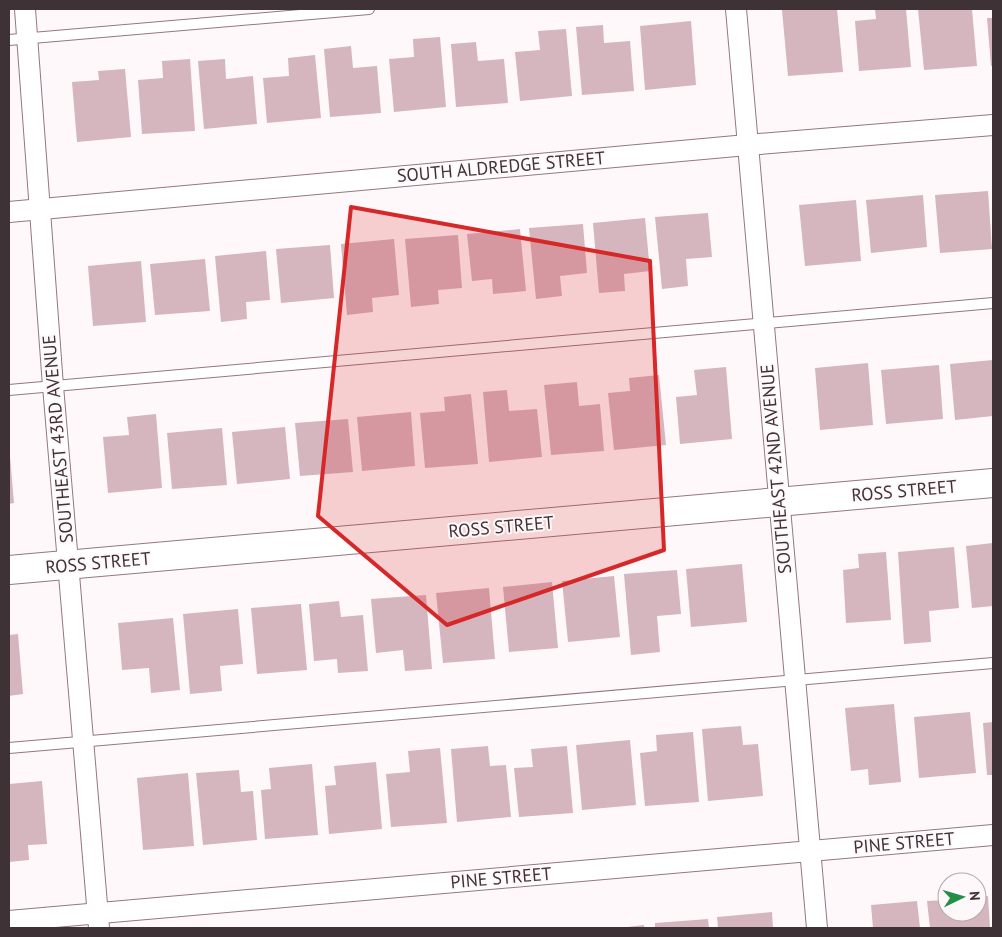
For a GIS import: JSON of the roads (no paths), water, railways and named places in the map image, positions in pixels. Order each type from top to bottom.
[{"type":"street","name":"SOUTHEAST 43RD AVENUE","points":[[25,9],[18,39],[41,209],[53,386],[99,921]]},
{"type":"street","name":"SOUTHEAST 42ND AVENUE","points":[[736,9],[817,928]]},
{"type":"street","name":"SOUTH ALDREDGE STREET","points":[[9,212],[747,145],[993,125]]},
{"type":"street","name":"ROSS STREET","points":[[9,570],[993,483]]},
{"type":"street","name":"PINE STREET","points":[[9,922],[99,921],[810,851],[993,835]]},
{"type":"lane","points":[[18,39],[369,9]]},
{"type":"lane","points":[[9,390],[993,303]]},
{"type":"lane","points":[[9,748],[993,664]]}]
